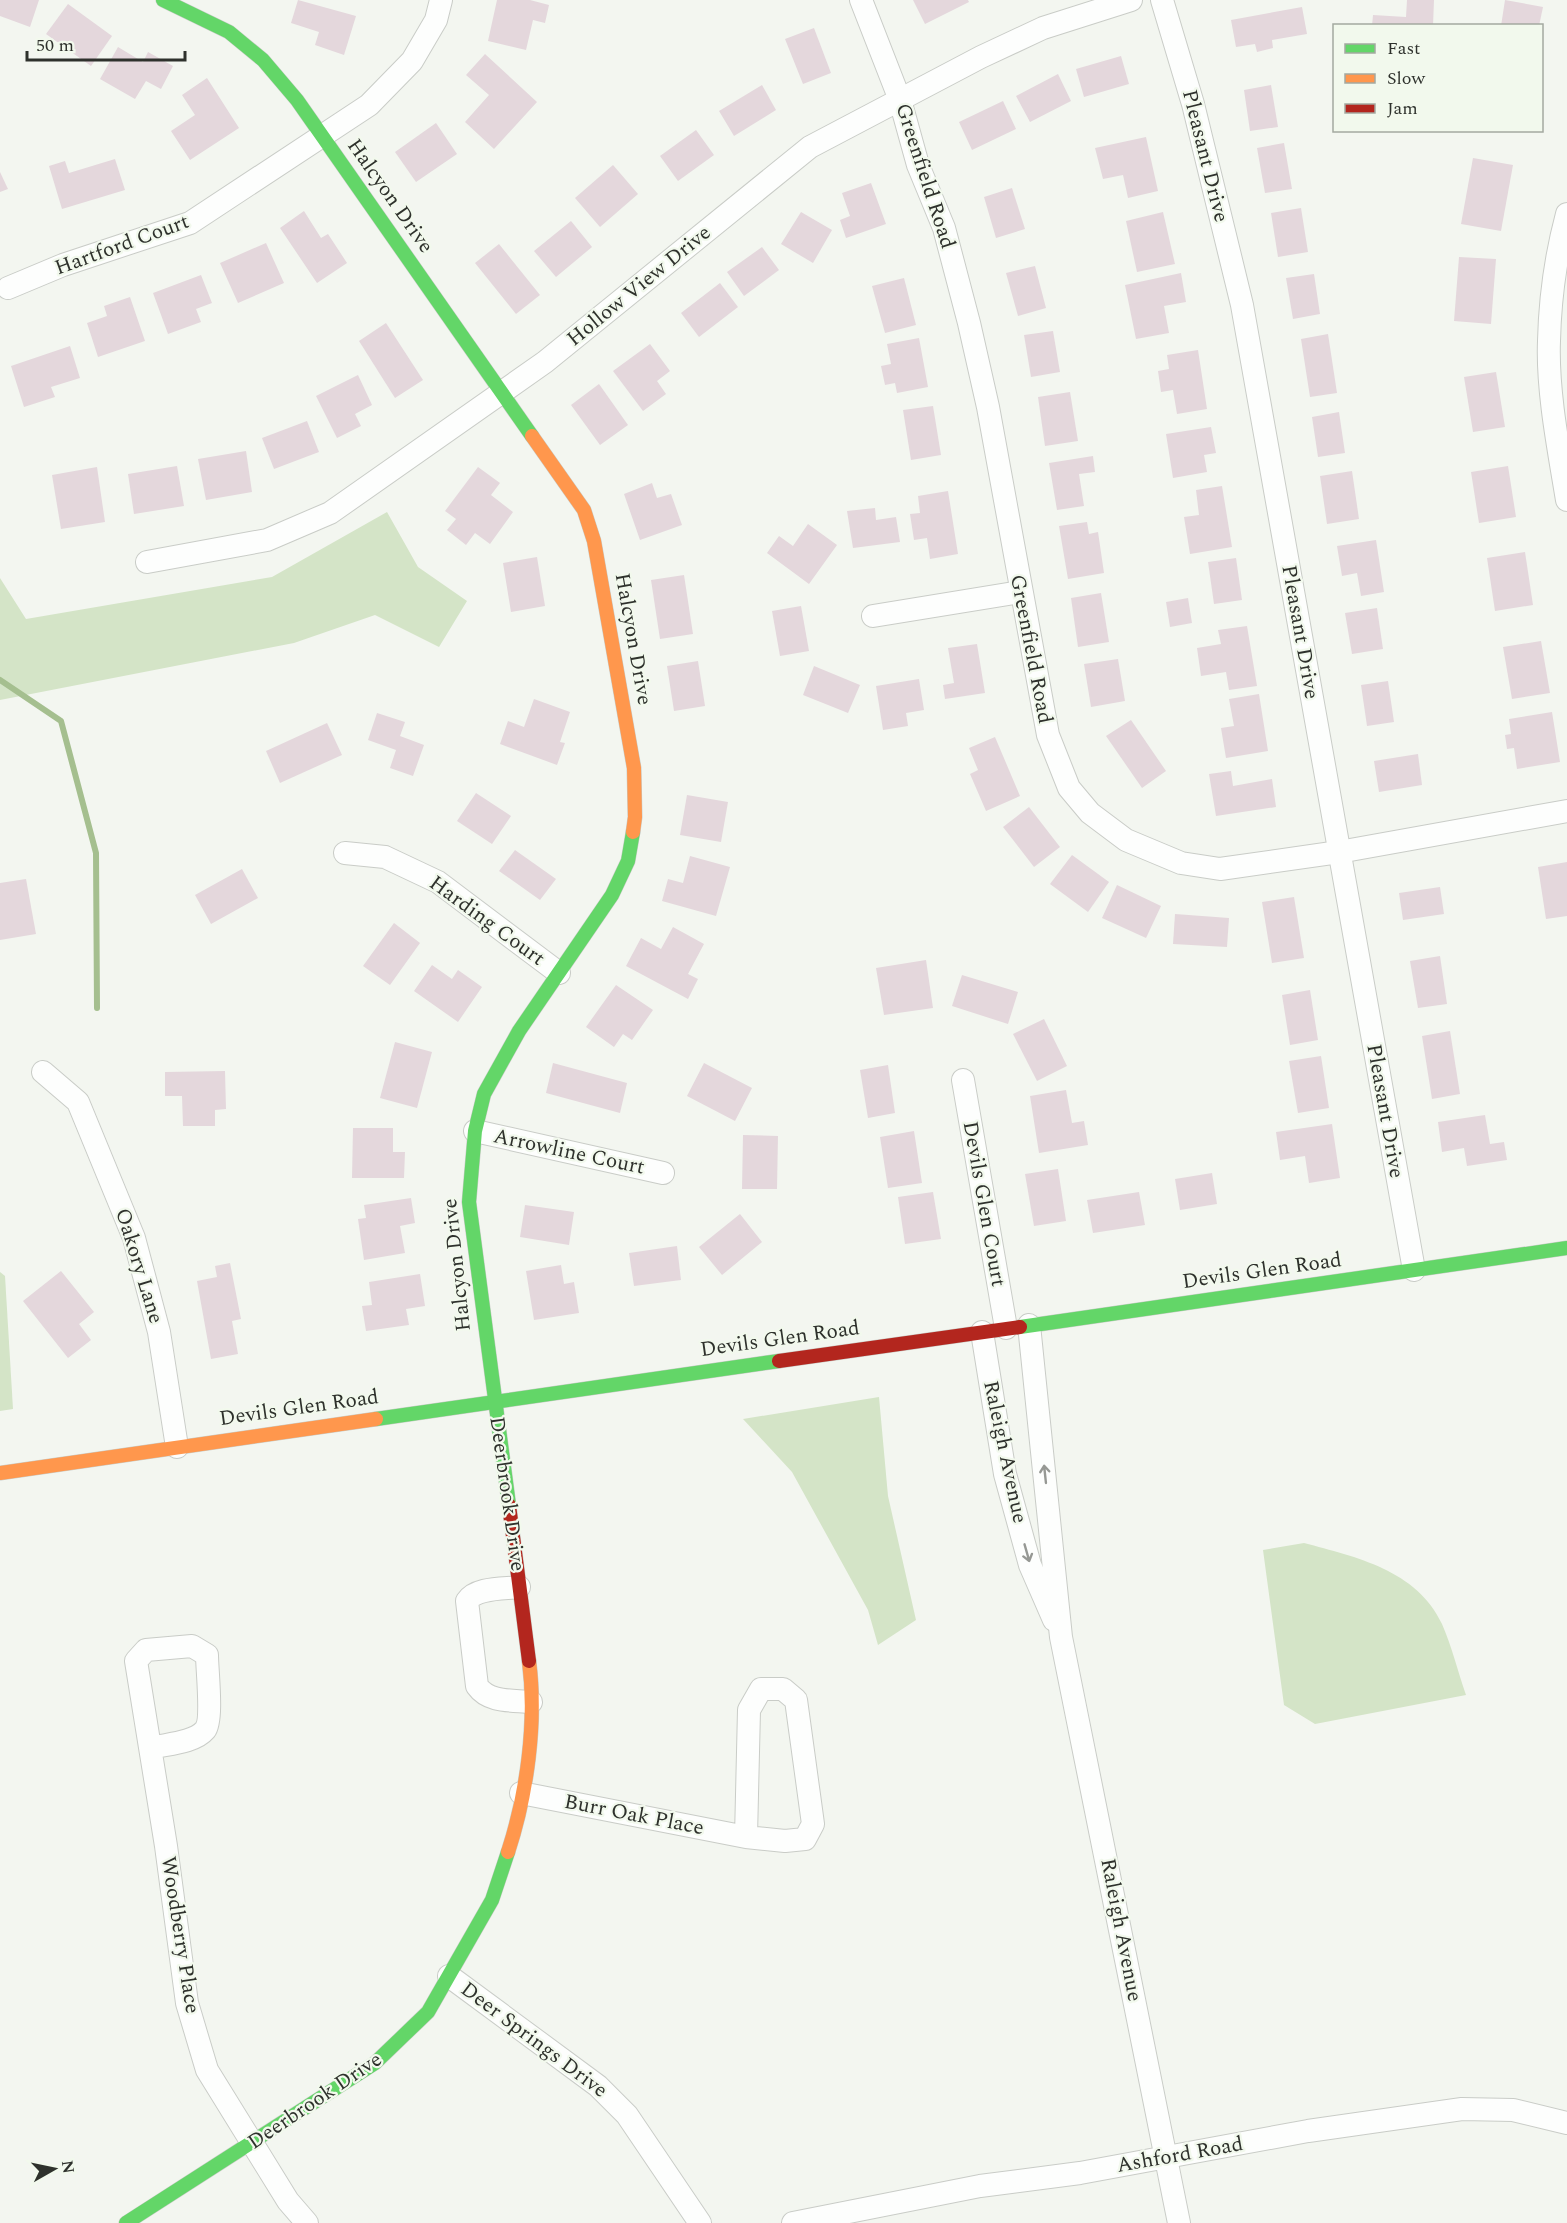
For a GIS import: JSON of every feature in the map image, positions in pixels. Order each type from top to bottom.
[{"type":"street","name":"Halcyon Drive","points":[[163,0],[229,32],[263,60],[297,100],[584,510],[594,541],[634,768],[635,817],[628,861],[612,895],[519,1031],[484,1094],[475,1131],[468,1202],[495,1401]]},
{"type":"street","name":"Hartford Court","points":[[8,288],[63,265],[190,223],[369,105],[412,61],[436,20],[441,0]]},
{"type":"street","name":"Greenfield Road","points":[[861,0],[900,100],[918,165],[944,228],[969,323],[988,407],[1020,592],[1048,735],[1069,788],[1090,813],[1126,840],[1181,863],[1220,869],[1339,852],[1567,810]]},
{"type":"street","name":"Hollow View Drive","points":[[147,562],[267,540],[330,513],[545,362],[810,147],[1043,28],[1131,0]]},
{"type":"street","name":"Pleasant Drive","points":[[1162,0],[1193,104],[1242,305],[1414,1270]]},
{"type":"street","points":[[1567,214],[1557,253],[1548,342],[1562,434],[1567,500]]},
{"type":"street","points":[[873,616],[1020,592]]},
{"type":"street","name":"Harding Court","points":[[345,853],[385,857],[438,882],[559,973]]},
{"type":"street","name":"Oakory Lane","points":[[43,1072],[78,1102],[134,1238],[159,1332],[177,1447]]},
{"type":"street","name":"Devils Glen Court","points":[[963,1080],[1006,1328]]},
{"type":"street","name":"Arrowline Court","points":[[475,1131],[663,1173]]},
{"type":"street","name":"Devils Glen Road","points":[[0,1473],[1567,1248]]},
{"type":"street","name":"Raleigh Avenue","points":[[1029,1325],[1061,1637],[1179,2223]]},
{"type":"street","name":"Raleigh Avenue","points":[[982,1332],[1005,1474],[1030,1565],[1061,1637]]},
{"type":"street","name":"Deerbrook Drive","points":[[126,2223],[253,2144],[375,2062],[428,2012],[492,1900],[517,1824],[532,1683],[495,1401]]},
{"type":"street","name":"Deerbrook Drive","points":[[519,1587],[479,1592],[471,1595],[467,1601],[477,1686],[482,1693],[491,1698],[531,1702]]},
{"type":"street","name":"Woodberry Place","points":[[151,1748],[195,1737],[206,1729],[210,1715],[207,1654],[192,1646],[146,1650],[136,1661],[151,1748],[187,2003],[207,2070],[288,2201],[307,2223]]},
{"type":"street","name":"Burr Oak Place","points":[[521,1793],[746,1837],[785,1841],[805,1839],[813,1824],[796,1700],[783,1689],[760,1689],[749,1710],[746,1837]]},
{"type":"street","name":"Deer Springs Drive","points":[[449,1976],[598,2086],[627,2115],[700,2223]]},
{"type":"street","name":"Ashford Road","points":[[793,2223],[980,2186],[1166,2159],[1308,2131],[1462,2109],[1513,2110],[1567,2123]]},
{"type":"green space","points":[[387,512],[418,567],[467,601],[439,647],[375,615],[294,643],[0,700],[0,578],[26,619],[272,577]]},
{"type":"green space","points":[[0,1272],[5,1276],[13,1409],[0,1411]]},
{"type":"green space","points":[[879,1397],[888,1496],[916,1620],[878,1645],[868,1610],[792,1472],[743,1419]]},
{"type":"green space","points":[[1304,1543],[1383,1568],[1401,1578],[1417,1591],[1431,1606],[1442,1624],[1466,1695],[1315,1724],[1284,1705],[1263,1550]]},
{"type":"building","points":[[0,0],[39,0],[30,27],[0,16]]},
{"type":"building","points":[[298,0],[356,16],[344,55],[315,45],[319,32],[291,23]]},
{"type":"building","points":[[497,0],[530,0],[549,5],[545,23],[533,20],[526,50],[488,41]]},
{"type":"building","points":[[913,0],[968,0],[969,2],[925,24]]},
{"type":"building","points":[[1407,0],[1434,0],[1433,24],[1372,24],[1373,15],[1406,17]]},
{"type":"building","points":[[1505,0],[1543,7],[1539,24],[1501,24]]},
{"type":"building","points":[[68,4],[112,36],[91,66],[46,34]]},
{"type":"building","points":[[1302,7],[1307,34],[1272,40],[1273,48],[1257,52],[1255,44],[1236,47],[1231,20]]},
{"type":"building","points":[[814,28],[831,73],[803,84],[785,39]]},
{"type":"building","points":[[118,47],[143,62],[148,52],[173,66],[161,89],[146,81],[135,99],[100,79]]},
{"type":"building","points":[[485,54],[537,102],[494,149],[465,122],[489,95],[466,75]]},
{"type":"building","points":[[1121,56],[1129,84],[1084,97],[1076,69]]},
{"type":"building","points":[[1058,74],[1071,101],[1030,122],[1016,96]]},
{"type":"building","points":[[207,78],[239,128],[190,160],[171,131],[195,115],[182,95]]},
{"type":"building","points":[[762,85],[776,110],[734,136],[719,111]]},
{"type":"building","points":[[1271,85],[1278,127],[1250,131],[1244,90]]},
{"type":"building","points":[[1003,101],[1016,129],[972,150],[959,122]]},
{"type":"building","points":[[436,123],[457,154],[416,182],[395,152]]},
{"type":"building","points":[[696,130],[714,155],[678,181],[660,156]]},
{"type":"building","points":[[1146,137],[1158,191],[1128,198],[1123,175],[1103,179],[1095,148]]},
{"type":"building","points":[[1284,143],[1292,189],[1265,193],[1257,148]]},
{"type":"building","points":[[1473,158],[1513,165],[1501,231],[1461,224]]},
{"type":"building","points":[[115,159],[125,190],[62,209],[49,166],[65,161],[69,173]]},
{"type":"building","points":[[613,165],[638,194],[600,227],[575,198]]},
{"type":"building","points":[[0,172],[8,189],[0,192]]},
{"type":"building","points":[[871,183],[886,224],[846,238],[840,220],[850,216],[842,193]]},
{"type":"building","points":[[1012,188],[1025,229],[996,238],[984,197]]},
{"type":"building","points":[[1301,208],[1308,252],[1278,257],[1271,213]]},
{"type":"building","points":[[304,211],[321,238],[328,234],[347,263],[317,283],[280,228]]},
{"type":"building","points":[[801,212],[832,230],[813,263],[781,244]]},
{"type":"building","points":[[1163,212],[1175,264],[1137,272],[1126,221]]},
{"type":"building","points":[[571,221],[592,247],[556,277],[534,251]]},
{"type":"building","points":[[266,243],[284,283],[238,303],[220,263]]},
{"type":"building","points":[[499,244],[540,295],[516,314],[475,263]]},
{"type":"building","points":[[762,247],[779,270],[744,296],[727,272]]},
{"type":"building","points":[[1459,257],[1496,259],[1491,324],[1454,321]]},
{"type":"building","points":[[1035,266],[1046,308],[1018,316],[1006,273]]},
{"type":"building","points":[[1181,273],[1186,302],[1164,306],[1169,333],[1136,339],[1125,285]]},
{"type":"building","points":[[1314,274],[1320,314],[1293,319],[1286,278]]},
{"type":"building","points":[[201,275],[212,303],[196,309],[201,322],[168,334],[153,293]]},
{"type":"building","points":[[904,278],[916,325],[885,333],[872,286]]},
{"type":"building","points":[[720,283],[738,307],[699,337],[681,313]]},
{"type":"building","points":[[130,297],[145,341],[98,357],[87,323],[107,316],[104,306]]},
{"type":"building","points":[[386,323],[423,380],[395,398],[359,341]]},
{"type":"building","points":[[1053,331],[1060,372],[1031,377],[1024,335]]},
{"type":"building","points":[[1328,334],[1337,393],[1310,397],[1301,339]]},
{"type":"building","points":[[919,338],[928,387],[897,393],[895,383],[885,385],[881,366],[891,364],[887,344]]},
{"type":"building","points":[[650,344],[670,371],[657,381],[666,394],[643,411],[613,371]]},
{"type":"building","points":[[70,346],[80,378],[51,387],[55,397],[24,407],[11,366]]},
{"type":"building","points":[[1198,350],[1207,409],[1177,414],[1173,390],[1161,392],[1158,371],[1169,369],[1167,355]]},
{"type":"building","points":[[1496,372],[1505,427],[1473,432],[1464,377]]},
{"type":"building","points":[[358,375],[372,405],[355,414],[361,426],[337,438],[316,396]]},
{"type":"building","points":[[599,384],[628,425],[600,445],[571,405]]},
{"type":"building","points":[[1070,392],[1078,441],[1045,446],[1038,397]]},
{"type":"building","points":[[933,406],[941,455],[911,460],[903,410]]},
{"type":"building","points":[[1339,412],[1345,453],[1318,457],[1312,417]]},
{"type":"building","points":[[307,421],[319,452],[274,469],[262,438]]},
{"type":"building","points":[[1211,427],[1216,453],[1204,455],[1207,472],[1173,478],[1166,434]]},
{"type":"building","points":[[246,451],[252,492],[206,500],[198,459]]},
{"type":"building","points":[[1093,456],[1095,472],[1079,474],[1084,506],[1057,510],[1049,463]]},
{"type":"building","points":[[177,466],[184,506],[134,514],[128,474]]},
{"type":"building","points":[[1508,466],[1516,517],[1479,523],[1471,472]]},
{"type":"building","points":[[97,467],[105,522],[61,529],[52,475]]},
{"type":"building","points":[[478,467],[500,483],[491,495],[513,512],[490,544],[475,533],[466,545],[447,530],[456,519],[445,511]]},
{"type":"building","points":[[1352,471],[1359,519],[1327,524],[1320,476]]},
{"type":"building","points":[[652,483],[657,498],[671,494],[682,525],[640,540],[624,494]]},
{"type":"building","points":[[1222,486],[1232,547],[1190,554],[1184,517],[1199,515],[1196,490]]},
{"type":"building","points":[[948,491],[958,554],[930,559],[927,538],[914,540],[910,514],[920,513],[918,496]]},
{"type":"building","points":[[875,508],[876,520],[896,517],[900,542],[853,548],[847,511]]},
{"type":"building","points":[[1087,522],[1089,534],[1098,532],[1104,573],[1068,579],[1059,526]]},
{"type":"building","points":[[808,524],[837,545],[809,584],[767,553],[779,536],[793,546]]},
{"type":"building","points":[[1376,540],[1384,592],[1361,596],[1357,573],[1342,576],[1337,546]]},
{"type":"building","points":[[1525,552],[1533,605],[1495,611],[1487,558]]},
{"type":"building","points":[[537,557],[545,606],[511,612],[503,563]]},
{"type":"building","points":[[1236,558],[1242,600],[1214,604],[1208,562]]},
{"type":"building","points":[[684,575],[693,634],[660,639],[651,580]]},
{"type":"building","points":[[1101,593],[1109,642],[1078,647],[1071,598]]},
{"type":"building","points":[[1188,598],[1192,623],[1170,627],[1166,602]]},
{"type":"building","points":[[801,606],[809,651],[780,656],[772,611]]},
{"type":"building","points":[[1377,608],[1383,649],[1352,654],[1345,613]]},
{"type":"building","points":[[1247,626],[1257,686],[1229,690],[1226,672],[1201,676],[1197,648],[1221,644],[1218,630]]},
{"type":"building","points":[[1541,641],[1550,693],[1512,699],[1503,647]]},
{"type":"building","points":[[977,644],[985,693],[945,699],[943,685],[954,683],[948,648]]},
{"type":"building","points":[[1118,659],[1125,701],[1091,707],[1084,664]]},
{"type":"building","points":[[698,661],[705,706],[674,711],[667,666]]},
{"type":"building","points":[[814,666],[860,685],[848,713],[803,695]]},
{"type":"building","points":[[919,679],[924,710],[906,713],[908,726],[883,730],[876,686]]},
{"type":"building","points":[[1388,681],[1394,722],[1367,726],[1361,685]]},
{"type":"building","points":[[1259,694],[1268,751],[1226,758],[1221,728],[1234,726],[1229,699]]},
{"type":"building","points":[[534,699],[570,712],[560,742],[565,743],[557,765],[500,744],[508,721],[524,727]]},
{"type":"building","points":[[1552,712],[1560,762],[1517,769],[1514,748],[1507,749],[1505,735],[1511,734],[1509,719]]},
{"type":"building","points":[[377,713],[405,722],[400,736],[424,745],[413,776],[390,768],[396,750],[368,740]]},
{"type":"building","points":[[1131,720],[1166,771],[1142,788],[1106,736]]},
{"type":"building","points":[[327,723],[342,755],[280,783],[266,751]]},
{"type":"building","points":[[995,737],[1020,796],[986,811],[970,774],[978,770],[969,748]]},
{"type":"building","points":[[1418,754],[1422,785],[1379,792],[1374,761]]},
{"type":"building","points":[[1231,771],[1233,786],[1272,779],[1276,807],[1216,816],[1209,774]]},
{"type":"building","points":[[476,793],[511,816],[492,844],[457,821]]},
{"type":"building","points":[[687,795],[728,802],[721,842],[680,835]]},
{"type":"building","points":[[1029,807],[1060,847],[1034,867],[1003,827]]},
{"type":"building","points":[[515,850],[556,879],[540,900],[499,871]]},
{"type":"building","points":[[1072,855],[1109,882],[1088,912],[1050,884]]},
{"type":"building","points":[[690,856],[730,867],[716,916],[662,901],[668,879],[683,883]]},
{"type":"building","points":[[1567,862],[1567,916],[1546,919],[1538,867]]},
{"type":"building","points":[[242,869],[258,898],[211,924],[195,895]]},
{"type":"building","points":[[26,879],[36,934],[0,940],[0,883]]},
{"type":"building","points":[[1117,885],[1161,906],[1146,938],[1102,918]]},
{"type":"building","points":[[1440,887],[1444,914],[1403,920],[1399,893]]},
{"type":"building","points":[[1294,897],[1304,958],[1272,963],[1262,902]]},
{"type":"building","points":[[1175,914],[1229,918],[1227,947],[1173,944]]},
{"type":"building","points":[[394,923],[420,943],[390,985],[363,966]]},
{"type":"building","points":[[673,927],[704,944],[688,974],[698,979],[688,999],[626,966],[641,938],[661,949]]},
{"type":"building","points":[[1440,956],[1447,1004],[1418,1008],[1410,961]]},
{"type":"building","points":[[926,960],[933,1008],[884,1015],[876,968]]},
{"type":"building","points":[[432,965],[452,979],[458,970],[482,987],[458,1022],[414,991]]},
{"type":"building","points":[[962,975],[1018,992],[1008,1024],[952,1006]]},
{"type":"building","points":[[616,985],[653,1010],[632,1040],[623,1034],[614,1047],[586,1027]]},
{"type":"building","points":[[1310,990],[1318,1040],[1290,1045],[1282,995]]},
{"type":"building","points":[[1044,1019],[1067,1066],[1037,1081],[1013,1034]]},
{"type":"building","points":[[1450,1031],[1460,1094],[1432,1099],[1422,1036]]},
{"type":"building","points":[[395,1042],[432,1052],[417,1108],[380,1098]]},
{"type":"building","points":[[1321,1056],[1329,1108],[1298,1113],[1289,1061]]},
{"type":"building","points":[[553,1063],[627,1083],[620,1113],[546,1093]]},
{"type":"building","points":[[704,1063],[752,1088],[735,1121],[687,1096]]},
{"type":"building","points":[[888,1065],[895,1113],[868,1118],[860,1070]]},
{"type":"building","points":[[225,1071],[226,1109],[215,1110],[215,1126],[183,1126],[182,1096],[165,1096],[165,1072]]},
{"type":"building","points":[[1066,1090],[1072,1123],[1084,1121],[1088,1145],[1039,1153],[1030,1096]]},
{"type":"building","points":[[1485,1115],[1490,1144],[1504,1142],[1507,1160],[1467,1166],[1464,1148],[1442,1152],[1438,1122]]},
{"type":"building","points":[[1332,1124],[1340,1178],[1309,1183],[1305,1156],[1280,1160],[1276,1132]]},
{"type":"building","points":[[353,1128],[393,1128],[393,1152],[405,1152],[404,1178],[352,1178]]},
{"type":"building","points":[[914,1131],[922,1183],[888,1188],[880,1137]]},
{"type":"building","points":[[743,1135],[778,1136],[777,1189],[742,1189]]},
{"type":"building","points":[[1058,1169],[1066,1221],[1034,1226],[1025,1174]]},
{"type":"building","points":[[1212,1173],[1217,1204],[1180,1210],[1175,1179]]},
{"type":"building","points":[[933,1192],[941,1239],[905,1244],[898,1197]]},
{"type":"building","points":[[1139,1192],[1145,1225],[1093,1233],[1087,1200]]},
{"type":"building","points":[[411,1198],[415,1223],[400,1226],[405,1253],[364,1260],[358,1219],[366,1218],[364,1205]]},
{"type":"building","points":[[525,1205],[574,1212],[569,1245],[520,1237]]},
{"type":"building","points":[[740,1214],[762,1242],[722,1275],[699,1247]]},
{"type":"building","points":[[677,1246],[681,1280],[634,1286],[629,1253]]},
{"type":"building","points":[[230,1263],[241,1319],[232,1321],[238,1354],[211,1359],[197,1281],[217,1277],[215,1266]]},
{"type":"building","points":[[561,1265],[564,1284],[574,1282],[579,1313],[534,1320],[526,1271]]},
{"type":"building","points":[[61,1271],[94,1312],[79,1324],[91,1340],[68,1358],[23,1301]]},
{"type":"building","points":[[420,1274],[425,1306],[406,1309],[409,1325],[366,1331],[362,1306],[372,1305],[369,1282]]},
{"type":"waterway","points":[[0,680],[61,721],[96,853],[97,1008]]},
{"type":"traffic: fast","points":[[163,0],[229,32],[263,60],[297,100],[532,436]]},
{"type":"traffic: fast","points":[[509,1505],[469,1202],[475,1131],[484,1094],[519,1031],[612,895],[628,861],[633,832]]},
{"type":"traffic: fast","points":[[1020,1327],[1567,1248]]},
{"type":"traffic: fast","points":[[376,1419],[779,1361]]},
{"type":"traffic: fast","points":[[126,2223],[375,2063],[428,2012],[492,1900],[508,1852]]},
{"type":"traffic: slow","points":[[532,436],[584,510],[594,541],[634,768],[633,832]]},
{"type":"traffic: slow","points":[[0,1473],[376,1419]]},
{"type":"traffic: slow","points":[[508,1852],[515,1830],[529,1758],[532,1708],[529,1661]]},
{"type":"traffic: jam","points":[[779,1361],[1020,1327]]},
{"type":"traffic: jam","points":[[509,1505],[529,1661]]}]
